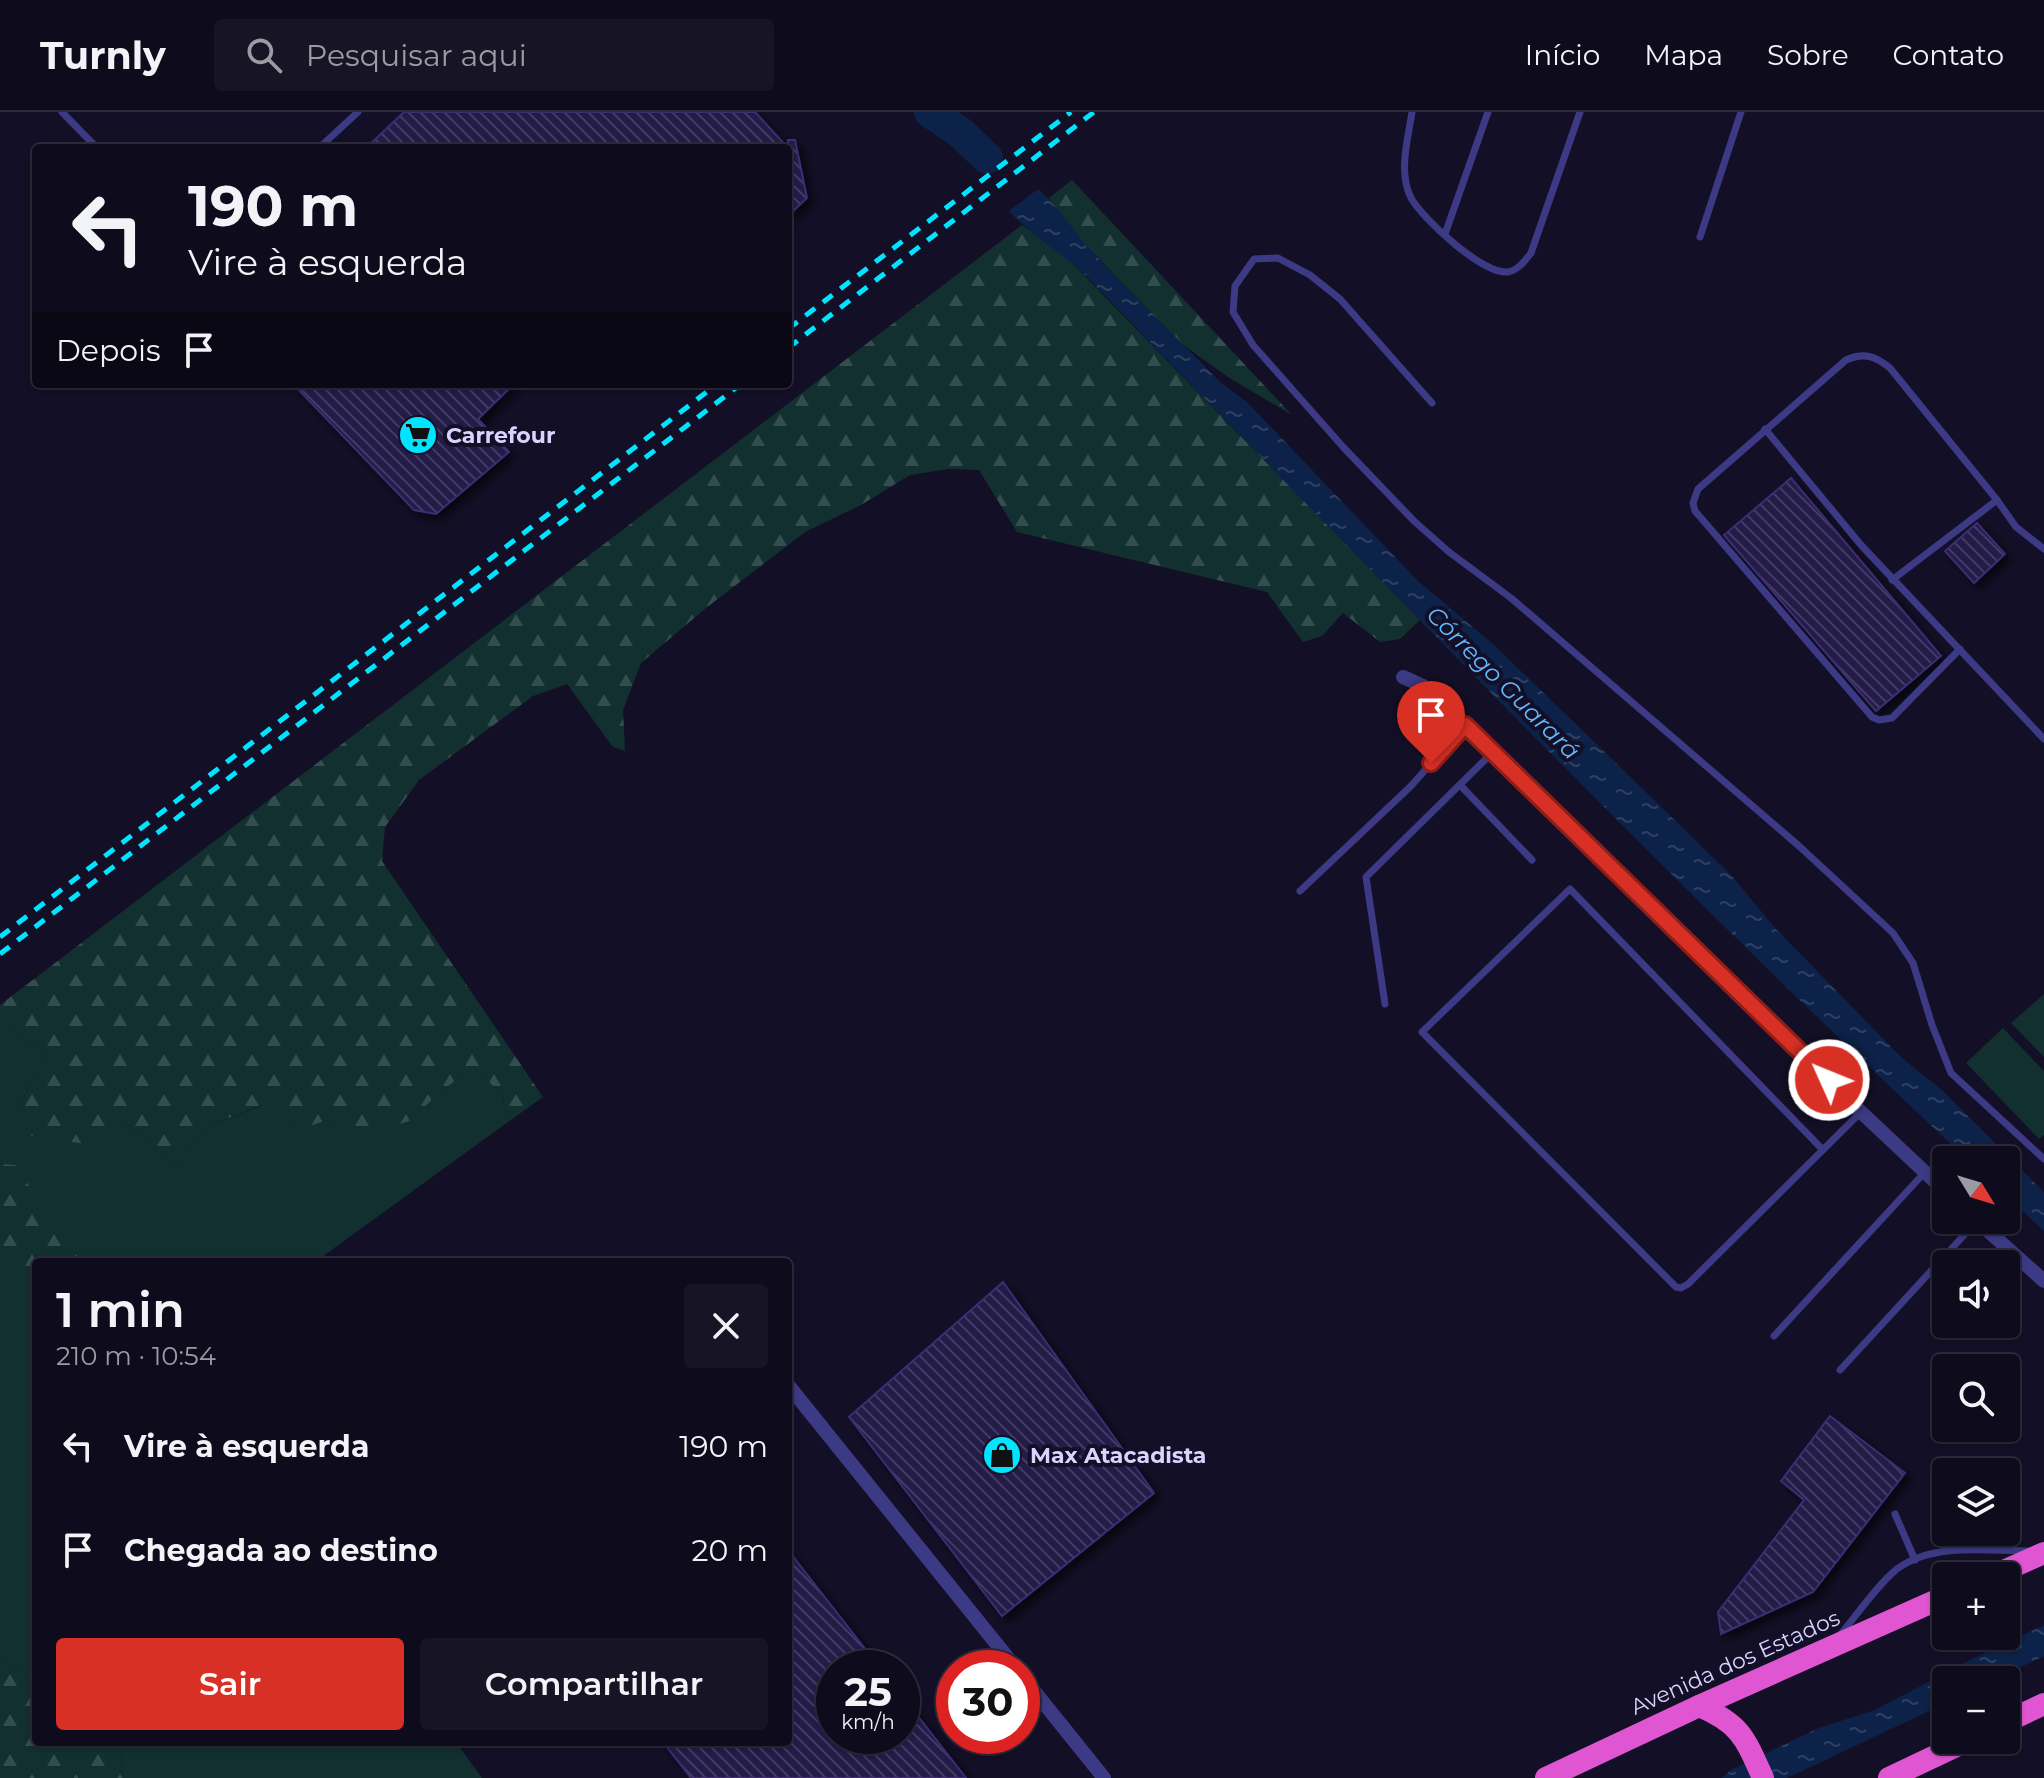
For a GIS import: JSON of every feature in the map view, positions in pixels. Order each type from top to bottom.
[{"type":"highway","points":[[2020,1563],[2044,1552]]},
{"type":"highway","name":"Avenida dos Estados","points":[[1546,1778],[1932,1602]]},
{"type":"highway","points":[[2020,1715],[2044,1704]]},
{"type":"highway","points":[[1699,1706],[1718,1715],[1744,1737],[1763,1778]]},
{"type":"highway","points":[[1889,1778],[1940,1754]]},
{"type":"street","points":[[1403,677],[1423,686],[1465,725],[1932,1179]]},
{"type":"street","points":[[1992,1234],[2044,1281]]},
{"type":"street","points":[[792,1390],[1001,1650]]},
{"type":"street","points":[[1040,1698],[1104,1778]]},
{"type":"lane","points":[[62,112],[93,144]]},
{"type":"lane","points":[[323,144],[358,112]]},
{"type":"lane","points":[[1412,112],[1404,162],[1411,198],[1445,234],[1480,263],[1510,272],[1523,264],[1531,253],[1580,112]]},
{"type":"lane","points":[[1445,234],[1488,112]]},
{"type":"lane","points":[[1700,237],[1741,112]]},
{"type":"lane","points":[[1432,403],[1340,299],[1310,275],[1278,258],[1254,259],[1235,286],[1233,312],[1253,345],[1414,521],[1535,618],[1799,846],[1893,933],[1913,963],[1951,1073],[2044,1159]]},
{"type":"lane","points":[[1960,649],[1892,718],[1879,720],[1872,717],[1695,511],[1693,503],[1698,489],[1846,360],[1858,355],[1870,355],[1890,368],[2016,527],[2044,549]]},
{"type":"lane","points":[[1765,429],[1892,580],[2040,728],[2044,739]]},
{"type":"lane","points":[[1892,580],[1997,500]]},
{"type":"lane","points":[[1300,891],[1411,786],[1465,725]]},
{"type":"lane","points":[[1385,1004],[1366,877],[1493,752]]},
{"type":"lane","points":[[1460,785],[1532,860]]},
{"type":"lane","points":[[1823,1150],[1570,889],[1422,1032],[1676,1287],[1681,1288],[1688,1284],[1823,1150],[1861,1112]]},
{"type":"lane","points":[[1774,1336],[1925,1172]]},
{"type":"lane","points":[[1840,1370],[1965,1234]]},
{"type":"lane","points":[[1895,1514],[1915,1560]]},
{"type":"lane","points":[[1830,1648],[1896,1570],[1915,1560],[1944,1551],[2044,1552]]},
{"type":"green space","points":[[1072,180],[1292,415],[1228,377],[1182,344],[1074,233],[1049,198]]},
{"type":"green space","points":[[1022,225],[1070,261],[1420,620],[1400,639],[1380,642],[1343,613],[1322,636],[1303,642],[1267,592],[1017,532],[979,470],[948,469],[910,475],[861,505],[805,532],[706,608],[641,663],[623,710],[625,751],[613,747],[567,684],[533,696],[419,780],[385,827],[382,861],[543,1097],[508,1122],[502,1095],[474,1067],[440,1092],[409,1121],[376,1132],[327,1120],[302,1129],[262,1105],[205,1127],[176,1169],[124,1121],[100,1146],[23,1135],[16,1111],[47,1055],[0,1021],[0,1005]]},
{"type":"green space","points":[[2044,994],[2044,1057],[2011,1023]]},
{"type":"green space","points":[[0,1021],[47,1055],[16,1111],[124,1121],[176,1169],[205,1127],[263,1105],[302,1129],[327,1120],[376,1131],[474,1067],[502,1095],[508,1122],[321,1258],[32,1258],[32,1677],[0,1661]]},
{"type":"green space","points":[[2003,1028],[2044,1071],[2044,1135],[2039,1139],[1966,1063]]},
{"type":"green space","points":[[0,1164],[16,1165],[46,1213],[77,1251],[99,1258],[32,1258],[32,1275],[0,1255]]},
{"type":"green space","points":[[0,1661],[32,1677],[32,1746],[122,1746],[121,1769],[125,1778],[0,1778]]},
{"type":"green space","points":[[122,1746],[459,1746],[482,1778],[125,1778],[121,1769]]},
{"type":"water","points":[[1038,189],[1093,253],[1221,383],[1247,402],[1418,581],[1494,645],[1731,875],[1775,928],[1902,1058],[1943,1091],[1998,1146],[1953,1146],[1632,835],[1087,277],[1009,211]]},
{"type":"water","points":[[2020,1168],[2044,1192],[2044,1231],[2020,1209]]},
{"type":"water","points":[[2044,1625],[2044,1656],[2020,1668],[1959,1666],[1991,1650],[2020,1650],[2020,1636]]},
{"type":"water","points":[[1932,1680],[1932,1710],[1787,1778],[1722,1778],[1731,1770],[1819,1728],[1875,1710]]},
{"type":"building","points":[[404,112],[755,112],[784,144],[370,144]]},
{"type":"building","points":[[788,140],[795,140],[807,198],[792,212],[792,144],[788,144]]},
{"type":"building","name":"Carrefour","points":[[297,388],[510,388],[478,419],[509,452],[436,514],[414,510]]},
{"type":"building","points":[[1791,478],[1941,656],[1876,711],[1724,535]]},
{"type":"building","points":[[1977,523],[2005,554],[1974,583],[1945,551]]},
{"type":"building","name":"Max Atacadista","points":[[1003,1282],[1154,1493],[1002,1616],[849,1417]]},
{"type":"building","points":[[1830,1416],[1905,1473],[1813,1592],[1721,1634],[1718,1612],[1804,1500],[1781,1481]]},
{"type":"building","points":[[792,1555],[866,1650],[816,1650],[816,1754],[920,1754],[920,1719],[936,1740],[936,1754],[947,1754],[966,1778],[691,1778],[666,1746],[792,1746]]},
{"type":"waterway","name":"Córrego Guarará","points":[[930,112],[961,133],[987,158]]},
{"type":"railway","points":[[792,326],[1071,112]]},
{"type":"railway","points":[[792,345],[1094,112]]},
{"type":"railway","points":[[0,937],[712,388]]},
{"type":"railway","points":[[0,954],[736,388]]},
{"type":"place","name":"Carrefour","points":[[418,435]]},
{"type":"place","name":"Max Atacadista","points":[[1002,1455]]},
{"type":"route","points":[[1431,763],[1465,725],[1829,1080]]}]
